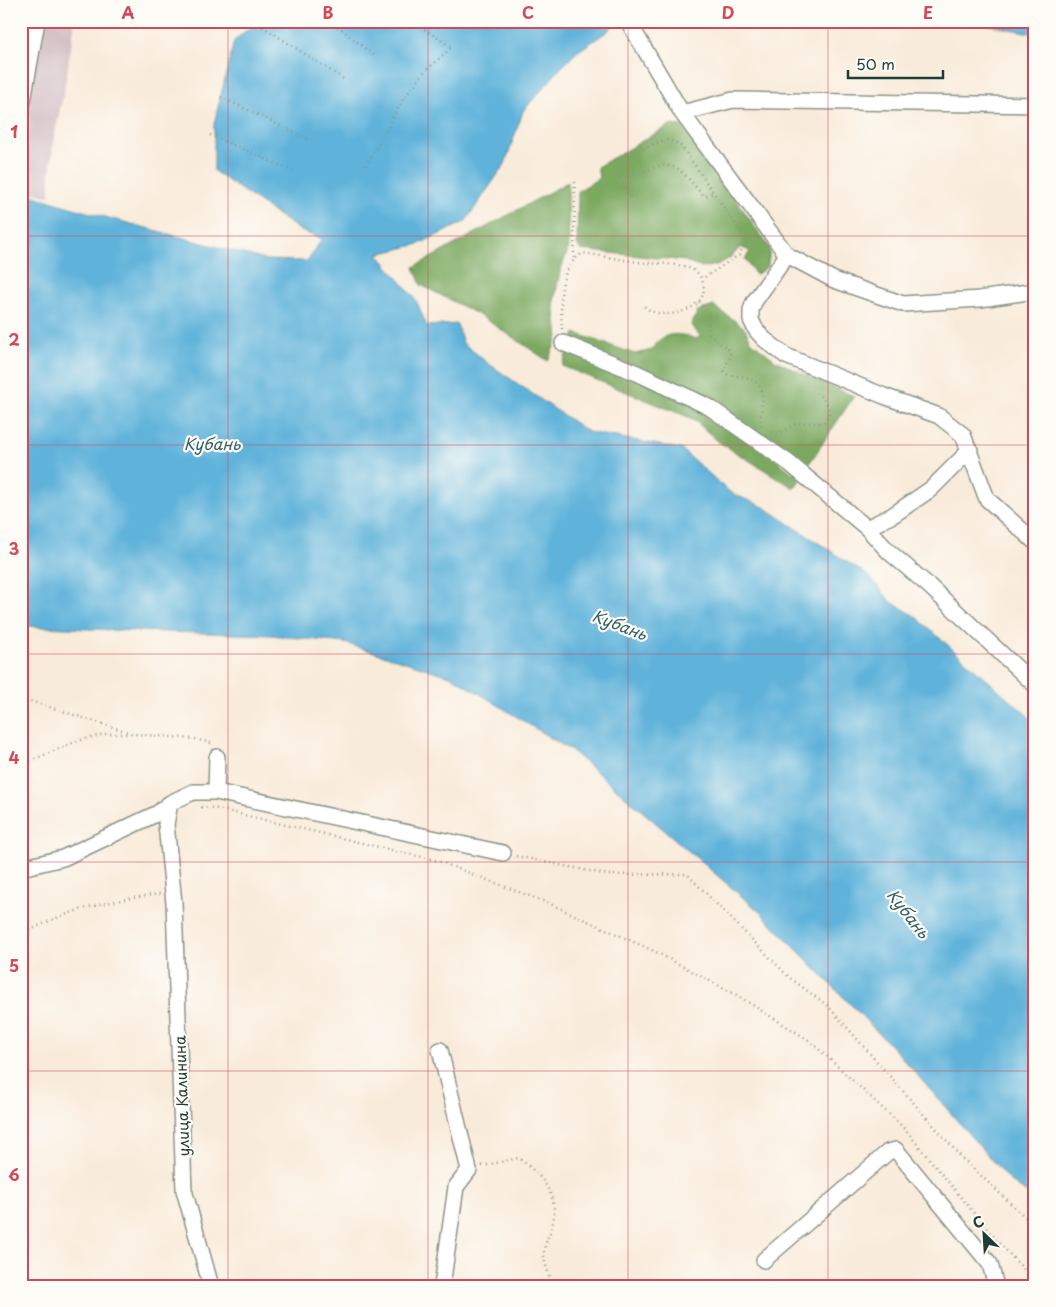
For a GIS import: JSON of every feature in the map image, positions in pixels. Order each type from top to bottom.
[{"type":"street","points":[[21,112],[37,21]]},
{"type":"street","points":[[628,21],[682,113],[787,255],[834,280],[903,304],[980,299],[1035,291]]},
{"type":"street","points":[[682,113],[733,100],[1035,105]]},
{"type":"street","points":[[787,255],[754,302],[751,310],[751,320],[756,330],[764,339],[786,356],[939,416],[963,435],[987,499],[1035,542]]},
{"type":"street","points":[[563,343],[637,373],[709,407],[789,464],[867,528],[888,551],[928,585],[1035,685]]},
{"type":"street","points":[[867,528],[892,515],[932,488],[970,450]]},
{"type":"street","points":[[216,792],[217,758]]},
{"type":"street","points":[[21,868],[63,858],[158,812],[170,803],[193,792],[216,792],[502,854]]},
{"type":"street","name":"улица Калинина","points":[[170,803],[166,824],[173,898],[184,1190],[211,1286]]},
{"type":"street","points":[[440,1050],[468,1170],[456,1186],[442,1286]]},
{"type":"street","points":[[764,1260],[888,1152],[896,1150],[990,1264],[996,1286]]},
{"type":"path","points":[[254,21],[344,80]]},
{"type":"path","points":[[329,21],[376,57]]},
{"type":"path","points":[[366,166],[403,100],[423,73],[452,47],[411,21]]},
{"type":"path","points":[[221,97],[308,139]]},
{"type":"path","points":[[210,134],[294,171]]},
{"type":"path","points":[[630,197],[616,170],[618,166],[654,144],[668,140],[682,147],[740,231],[744,245],[739,255],[702,279]]},
{"type":"path","points":[[620,178],[654,167],[672,167],[678,169],[703,195],[706,196],[714,192]]},
{"type":"path","points":[[574,258],[575,182]]},
{"type":"path","points":[[563,343],[562,290],[564,274],[574,258],[583,253],[647,263],[672,264],[696,272],[702,279],[704,292],[699,302],[688,309],[669,314],[650,311],[642,304]]},
{"type":"path","points":[[699,302],[709,314],[708,332],[729,351],[731,356],[723,370],[725,373],[746,377],[761,386],[763,402],[759,412],[759,419],[762,428],[766,431],[780,434],[797,423],[823,423],[830,414],[830,409],[827,402],[817,393]]},
{"type":"path","points":[[21,698],[134,734]]},
{"type":"path","points":[[21,765],[77,741],[104,734],[196,738],[211,743],[217,758]]},
{"type":"path","points":[[196,806],[214,808],[438,861],[548,903],[658,953],[740,997],[810,1041],[903,1127],[997,1241],[1035,1281]]},
{"type":"path","points":[[502,854],[609,875],[687,874],[790,978],[828,1006],[963,1159],[1035,1226]]},
{"type":"path","points":[[21,936],[69,914],[120,900],[173,898]]},
{"type":"path","points":[[468,1170],[518,1158],[534,1168],[548,1187],[555,1211],[544,1253],[553,1286]]},
{"type":"shaded area","points":[[21,21],[75,21],[64,91],[54,137],[50,196],[21,191]]},
{"type":"green space","points":[[670,125],[684,126],[770,248],[768,266],[756,275],[745,259],[750,251],[740,247],[722,262],[708,267],[700,267],[686,261],[581,250],[577,244],[578,191],[599,178],[597,167]]},
{"type":"green space","points":[[568,182],[569,247],[560,272],[554,302],[558,337],[548,361],[481,316],[421,285],[414,267]]},
{"type":"green space","points":[[714,306],[745,328],[751,341],[775,360],[854,396],[805,470],[791,459],[571,343],[575,333],[635,354],[652,350],[666,336],[677,334],[696,339],[700,336],[691,325],[698,311]]},
{"type":"green space","points":[[568,349],[709,410],[801,479],[794,488],[719,442],[693,419],[562,366]]},
{"type":"water","name":"Кубань","points":[[257,21],[618,21],[608,31],[577,52],[523,111],[505,164],[465,222],[419,244],[378,254],[416,300],[427,326],[457,324],[463,343],[489,364],[588,432],[681,449],[731,493],[764,507],[870,577],[890,601],[915,616],[1035,722],[1035,1199],[1010,1181],[898,1053],[761,913],[573,752],[453,677],[345,643],[271,635],[21,626],[21,192],[83,211],[266,260],[307,261],[322,239],[301,231],[214,171],[214,124],[234,41]]},
{"type":"water","points":[[942,21],[1035,21],[1035,34],[979,23]]}]
